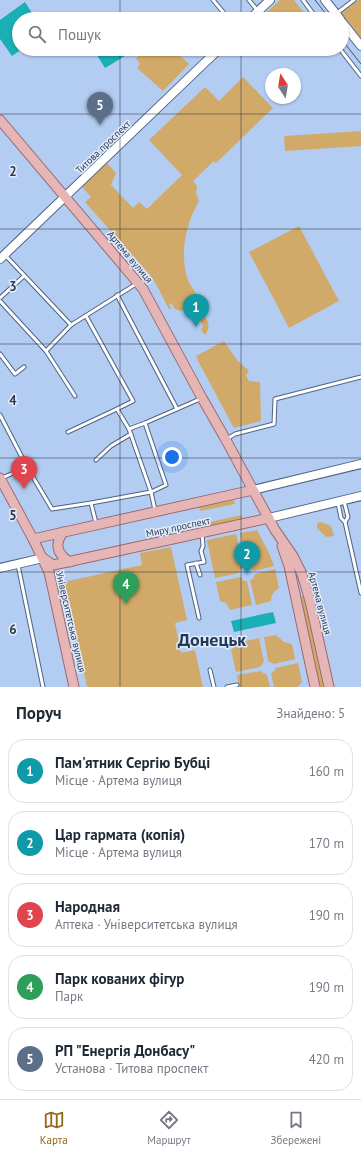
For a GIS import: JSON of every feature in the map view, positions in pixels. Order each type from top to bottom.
[{"type":"main road","name":"Артема вулиця","points":[[0,120],[143,289],[275,530],[289,566],[315,687]]},
{"type":"main road","name":"Університетська вулиця","points":[[0,478],[49,572],[74,687]]},
{"type":"main road","name":"Миру проспект","points":[[33,539],[253,490]]},
{"type":"main road","name":"Миру проспект","points":[[43,558],[53,565],[70,562],[269,518]]},
{"type":"main road","name":"Артема вулиця","points":[[275,530],[293,556],[305,582],[329,687]]},
{"type":"main road","points":[[63,532],[58,539],[59,552],[63,558],[70,562]]},
{"type":"main road","points":[[297,603],[298,594],[302,592],[306,593],[310,601]]},
{"type":"street","points":[[258,12],[270,0]]},
{"type":"street","points":[[325,0],[334,12]]},
{"type":"street","points":[[349,31],[361,46]]},
{"type":"street","name":"Титова проспект","points":[[2,257],[212,56]]},
{"type":"street","name":"Миру проспект","points":[[253,490],[361,464]]},
{"type":"street","name":"Миру проспект","points":[[269,518],[361,496]]},
{"type":"street","points":[[0,568],[43,558]]},
{"type":"lane","points":[[213,0],[223,12]]},
{"type":"lane","points":[[249,0],[258,12]]},
{"type":"lane","points":[[303,0],[312,12]]},
{"type":"lane","points":[[343,12],[354,0]]},
{"type":"lane","points":[[345,56],[361,76]]},
{"type":"lane","points":[[2,257],[24,276],[71,325]]},
{"type":"lane","points":[[24,276],[0,299],[46,350],[75,396]]},
{"type":"lane","points":[[46,350],[71,325],[138,282]]},
{"type":"lane","points":[[117,295],[177,409]]},
{"type":"lane","points":[[68,432],[133,401],[86,316]]},
{"type":"lane","points":[[0,354],[15,374],[24,367]]},
{"type":"lane","points":[[226,440],[235,434],[274,424],[275,399],[361,377]]},
{"type":"lane","points":[[129,429],[202,398]]},
{"type":"lane","points":[[117,409],[129,429],[151,492],[155,512]]},
{"type":"lane","points":[[0,415],[26,467],[52,509],[151,492],[166,485],[145,423]]},
{"type":"lane","points":[[96,460],[111,446],[130,434]]},
{"type":"lane","points":[[0,478],[26,467]]},
{"type":"lane","points":[[340,501],[341,518],[345,522],[361,593]]},
{"type":"lane","points":[[340,501],[348,517],[345,522]]},
{"type":"lane","points":[[91,503],[96,525]]},
{"type":"lane","points":[[199,618],[188,565],[204,562],[202,551],[202,533]]},
{"type":"lane","points":[[17,564],[43,687]]},
{"type":"lane","points":[[196,564],[200,575]]},
{"type":"lane","points":[[210,670],[214,687]]},
{"type":"lane","points":[[227,687],[237,685]]},
{"type":"shaded area","points":[[280,0],[294,0],[303,12],[267,12]]},
{"type":"shaded area","points":[[358,0],[361,0],[361,38],[349,23],[349,12],[342,12]]},
{"type":"shaded area","points":[[25,2],[31,12],[12,12],[12,56],[0,39],[0,20]]},
{"type":"shaded area","points":[[97,56],[125,56],[105,68]]},
{"type":"shaded area","points":[[138,56],[180,56],[189,64],[163,91],[137,68],[140,64],[136,58]]},
{"type":"shaded area","points":[[243,77],[265,100],[265,104],[269,104],[273,108],[216,163],[214,161],[193,181],[197,186],[196,193],[199,201],[187,229],[184,260],[188,280],[196,294],[197,302],[180,311],[175,309],[171,303],[169,304],[171,309],[169,309],[150,275],[85,202],[91,197],[82,187],[106,162],[116,173],[111,185],[133,208],[139,202],[147,209],[182,175],[149,140],[205,87],[219,101]]},
{"type":"shaded area","points":[[361,131],[361,146],[285,151],[284,136]]},
{"type":"shaded area","points":[[299,226],[339,301],[289,328],[249,252]]},
{"type":"shaded area","points":[[199,313],[207,319],[209,325],[205,335],[201,330],[203,326],[201,322],[195,320],[194,314]]},
{"type":"shaded area","points":[[224,341],[237,360],[249,371],[246,375],[249,381],[260,382],[261,421],[234,428],[198,361],[196,356]]},
{"type":"shaded area","points":[[233,499],[235,504],[200,511],[199,507]]},
{"type":"shaded area","points":[[241,515],[244,521],[204,529],[202,524]]},
{"type":"shaded area","points":[[321,522],[331,526],[334,536],[326,537],[317,528],[317,523]]},
{"type":"shaded area","points":[[257,530],[274,566],[254,571],[247,566],[240,533]]},
{"type":"shaded area","points":[[236,534],[244,567],[239,573],[215,578],[207,540]]},
{"type":"shaded area","points":[[171,547],[187,620],[175,623],[181,653],[195,650],[203,687],[87,687],[64,582],[142,565],[140,553]]},
{"type":"shaded area","points":[[275,569],[279,588],[273,593],[271,601],[256,605],[250,580],[253,579],[255,574]]},
{"type":"shaded area","points":[[241,577],[244,581],[247,581],[252,605],[230,610],[226,603],[220,601],[216,582]]},
{"type":"shaded area","points":[[301,596],[305,597],[325,687],[319,687],[300,599]]},
{"type":"shaded area","points":[[273,612],[276,623],[234,632],[231,621]]},
{"type":"shaded area","points":[[276,635],[284,642],[292,644],[295,659],[274,664],[268,661],[264,637]]},
{"type":"shaded area","points":[[259,638],[264,662],[260,667],[236,672],[231,650],[237,643]]},
{"type":"shaded area","points":[[298,663],[302,682],[298,687],[274,687],[271,674],[275,668]]},
{"type":"shaded area","points":[[261,671],[267,675],[270,687],[239,687],[237,675]]},
{"type":"tram line","points":[[315,0],[324,12]]},
{"type":"tram line","points":[[349,49],[361,64]]},
{"type":"place","name":"РП \"Енергія Донбасу\"","points":[[100,125]]},
{"type":"place","name":"Пам'ятник Сергію Бубці","points":[[196,327]]},
{"type":"place","name":"Народная","points":[[24,489]]},
{"type":"place","name":"Цар гармата (копія)","points":[[247,574]]},
{"type":"place","name":"Парк кованих фігур","points":[[126,604]]},
{"type":"district","name":"Донецьк","points":[[212,639]]}]
